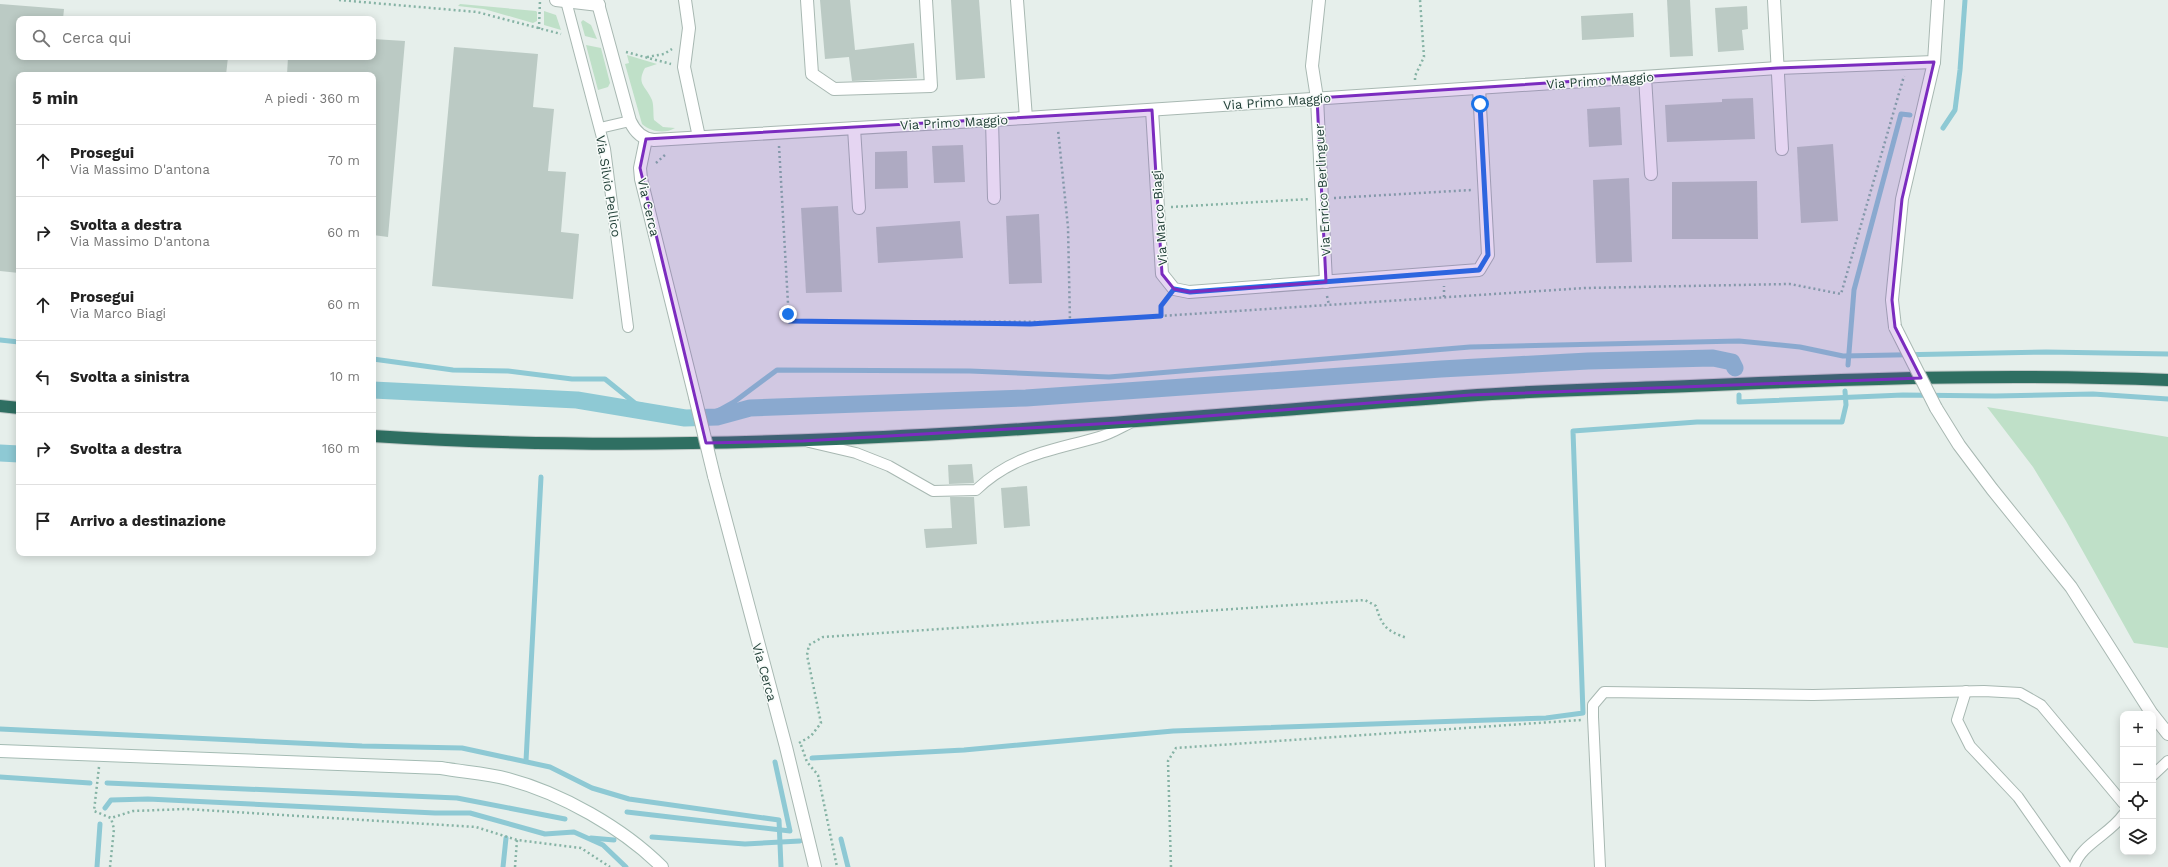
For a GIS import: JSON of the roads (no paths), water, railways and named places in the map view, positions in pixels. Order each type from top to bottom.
[{"type":"highway","points":[[376,436],[467,443],[582,445],[803,441],[1132,422],[1470,395],[1833,380],[2067,376],[2168,380]]},
{"type":"highway","points":[[0,406],[16,408]]},
{"type":"street","points":[[561,0],[598,2],[630,121],[638,134],[646,139]]},
{"type":"street","points":[[685,0],[689,28],[684,68],[699,137]]},
{"type":"street","points":[[807,0],[812,74],[834,89],[931,86],[926,0]]},
{"type":"street","points":[[1017,0],[1026,118]]},
{"type":"street","name":"Via Enrico Berlinguer","points":[[1319,0],[1313,39],[1312,66],[1317,98],[1326,282]]},
{"type":"street","points":[[1774,0],[1782,149]]},
{"type":"street","points":[[1938,0],[1934,62],[1902,199],[1892,300],[1895,327],[1936,408],[1959,445],[1992,489],[2071,587],[2151,711]]},
{"type":"street","name":"Via Primo Maggio","points":[[646,139],[1026,118],[1778,68],[1934,62]]},
{"type":"street","points":[[1645,77],[1651,174]]},
{"type":"street","points":[[1326,282],[1479,270],[1488,255],[1479,88]]},
{"type":"street","name":"Via Marco Biagi","points":[[1152,110],[1162,274],[1174,289],[1190,292],[1326,282]]},
{"type":"street","points":[[992,120],[994,198]]},
{"type":"street","points":[[854,128],[859,208]]},
{"type":"street","name":"Via Cerca","points":[[646,139],[640,168],[641,179],[714,476],[786,746],[815,867]]},
{"type":"street","points":[[2156,718],[2168,734]]},
{"type":"street","points":[[0,751],[441,768],[508,779],[572,803],[610,825],[662,867]]},
{"type":"lane","name":"Via Silvio Pellico","points":[[561,0],[577,39],[605,150],[628,327]]},
{"type":"lane","points":[[600,128],[630,121]]},
{"type":"lane","points":[[803,441],[856,453],[889,466],[933,491],[976,490],[991,475],[1018,460],[1101,437],[1132,422]]},
{"type":"lane","points":[[1966,691],[1957,720],[1970,746],[2018,797],[2067,867]]},
{"type":"lane","points":[[1600,867],[1593,705],[1604,692],[1813,695],[1966,691],[2020,693],[2042,705],[2120,799]]},
{"type":"lane","points":[[2156,772],[2168,761]]},
{"type":"lane","points":[[2074,867],[2077,858],[2116,825],[2120,819]]},
{"type":"waterway","points":[[1943,128],[1955,110],[1960,70],[1965,0]]},
{"type":"waterway","points":[[1848,365],[1854,290],[1901,114],[1910,115]]},
{"type":"waterway","points":[[0,340],[16,342]]},
{"type":"waterway","points":[[376,359],[453,370],[508,371],[572,379],[605,379],[636,404],[680,413],[716,412],[734,402],[777,370],[970,371],[1109,377],[1470,347],[1739,341],[1800,347],[1843,356],[2046,352],[2168,354]]},
{"type":"waterway","points":[[376,390],[577,400],[685,418],[717,417],[750,408],[1026,398],[1441,369],[1588,361],[1713,358],[1732,362],[1735,368]]},
{"type":"waterway","points":[[812,758],[964,750],[1173,731],[1546,718],[1583,713],[1573,431],[1697,422],[1842,422],[1846,405],[1845,391]]},
{"type":"waterway","points":[[1739,395],[1739,402],[1903,395],[1995,396],[2093,394],[2168,399]]},
{"type":"waterway","points":[[0,453],[16,454]]},
{"type":"waterway","points":[[526,761],[541,477]]},
{"type":"waterway","points":[[0,729],[362,746],[462,748],[550,767],[592,788],[629,799],[779,820],[781,867]]},
{"type":"waterway","points":[[627,812],[790,831],[775,762]]},
{"type":"waterway","points":[[0,777],[90,783]]},
{"type":"waterway","points":[[107,783],[457,798],[565,819]]},
{"type":"waterway","points":[[105,808],[111,800],[148,799],[435,813],[470,813],[545,834],[574,832],[603,845],[626,867]]},
{"type":"waterway","points":[[97,867],[100,824]]},
{"type":"waterway","points":[[652,837],[745,844],[800,841]]},
{"type":"waterway","points":[[503,867],[506,838]]},
{"type":"waterway","points":[[591,838],[614,840]]},
{"type":"waterway","points":[[841,839],[848,867]]}]
